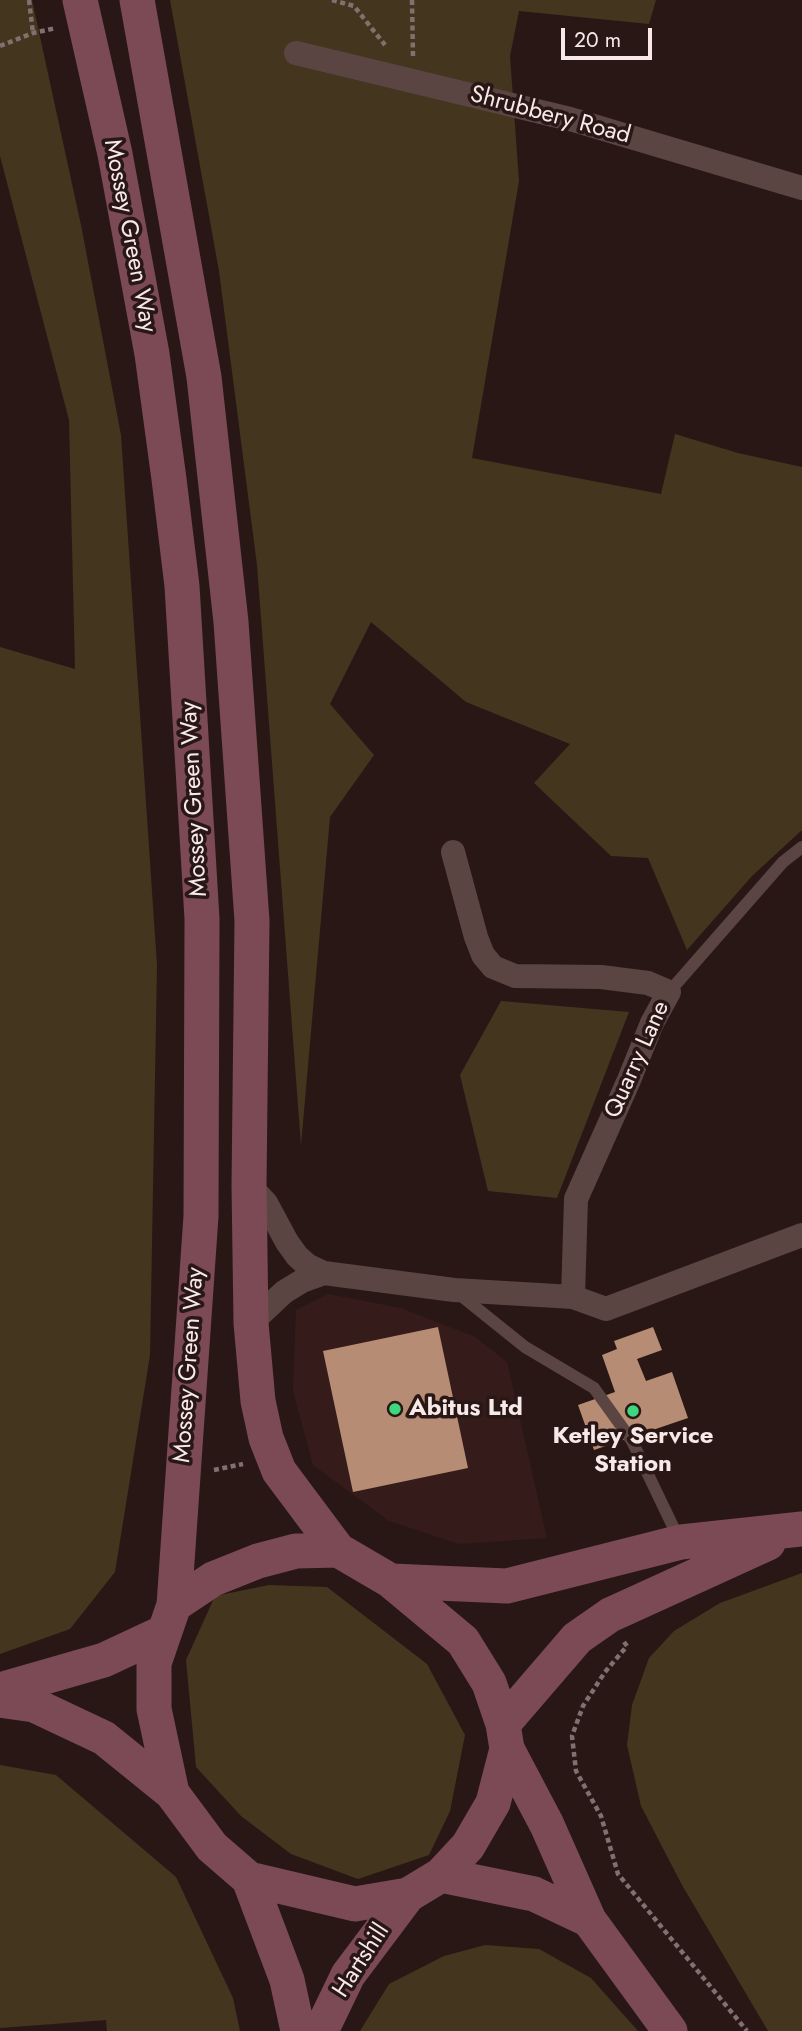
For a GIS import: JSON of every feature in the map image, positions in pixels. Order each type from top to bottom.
[{"type":"main road","name":"Mossey Green Way","points":[[80,0],[115,155],[152,354],[182,586],[202,919],[201,1216],[183,1476],[169,1619],[154,1663],[154,1709],[173,1793]]},
{"type":"main road","name":"Mossey Green Way","points":[[137,0],[204,377],[231,622],[253,921],[249,1185],[251,1323],[261,1423],[272,1458],[288,1485],[338,1550]]},
{"type":"main road","points":[[391,1581],[507,1586],[681,1542],[801,1529]]},
{"type":"main road","points":[[249,1879],[355,1903],[408,1895],[441,1875],[468,1846],[493,1803],[505,1737],[577,1637],[610,1615],[687,1578],[801,1529]]},
{"type":"main road","points":[[0,1690],[104,1660],[169,1619],[213,1579],[258,1561],[296,1550],[338,1550],[391,1581],[463,1641],[489,1683],[505,1737],[589,1920],[670,2031]]},
{"type":"main road","points":[[0,1700],[34,1705],[104,1738],[173,1793],[212,1847],[249,1879],[288,1980],[298,2031]]},
{"type":"main road","points":[[441,1875],[534,1894],[589,1920]]},
{"type":"main road","name":"Hartshill","points":[[321,2031],[348,1975],[408,1895]]},
{"type":"street","name":"Shrubbery Road","points":[[296,53],[570,119],[802,188]]},
{"type":"street","name":"Quarry Lane","points":[[453,852],[476,937],[483,956],[494,967],[515,976],[613,978],[648,983],[669,992],[652,1023],[576,1199],[573,1297]]},
{"type":"street","points":[[249,1185],[266,1203],[286,1242],[297,1256],[307,1265],[324,1273],[454,1290],[573,1297],[606,1309],[802,1235]]},
{"type":"street","points":[[251,1323],[284,1292],[302,1281],[324,1273]]},
{"type":"lane","points":[[669,992],[783,862],[802,846]]},
{"type":"lane","points":[[454,1290],[525,1347],[594,1388],[632,1441],[681,1542]]},
{"type":"path","points":[[0,46],[33,33],[29,0]]},
{"type":"path","points":[[332,0],[354,6],[414,81]]},
{"type":"path","points":[[412,0],[414,81]]},
{"type":"path","points":[[54,25],[58,38]]},
{"type":"path","points":[[183,1476],[272,1458]]},
{"type":"path","points":[[610,1615],[626,1646],[604,1672],[583,1706],[572,1736],[576,1771],[601,1816],[618,1874],[747,2031]]},
{"type":"shaded area","points":[[0,0],[32,0],[81,225],[121,435],[157,965],[150,1355],[115,1572],[70,1629],[0,1654],[0,647],[75,669],[69,420],[0,156]]},
{"type":"shaded area","points":[[170,0],[656,0],[649,24],[519,11],[510,56],[519,181],[472,458],[661,494],[675,434],[738,453],[802,467],[802,830],[752,876],[687,950],[648,858],[611,856],[534,783],[570,744],[466,702],[371,622],[330,704],[374,755],[330,817],[301,1145],[257,565],[219,271]]},
{"type":"shaded area","points":[[501,1001],[629,1012],[557,1198],[488,1191],[460,1075]]},
{"type":"shaded area","points":[[328,1294],[401,1308],[475,1337],[507,1362],[547,1538],[459,1544],[389,1521],[313,1465],[293,1391],[296,1310]]},
{"type":"shaded area","points":[[802,1573],[802,2031],[768,2031],[682,1885],[641,1806],[627,1745],[632,1705],[649,1658],[674,1631],[720,1603]]},
{"type":"shaded area","points":[[269,1585],[327,1587],[427,1664],[465,1735],[450,1811],[429,1855],[358,1879],[291,1854],[241,1816],[196,1767],[186,1660],[215,1596]]},
{"type":"shaded area","points":[[0,1765],[56,1775],[176,1877],[233,1998],[240,2031],[107,2031],[106,2020],[0,2028]]},
{"type":"shaded area","points":[[485,1945],[539,1949],[591,1978],[638,2031],[360,2031],[389,1984],[444,1956]]},
{"type":"building","name":"Abitus Ltd","points":[[438,1327],[468,1468],[353,1492],[323,1351]]},
{"type":"building","name":"Ketley Service Station","points":[[653,1327],[662,1350],[637,1359],[646,1381],[672,1372],[688,1418],[594,1450],[578,1405],[615,1392],[602,1355],[617,1349],[614,1341]]},
{"type":"place","name":"Abitus Ltd","points":[[395,1409]]},
{"type":"place","name":"Ketley Service Station","points":[[633,1411]]}]
